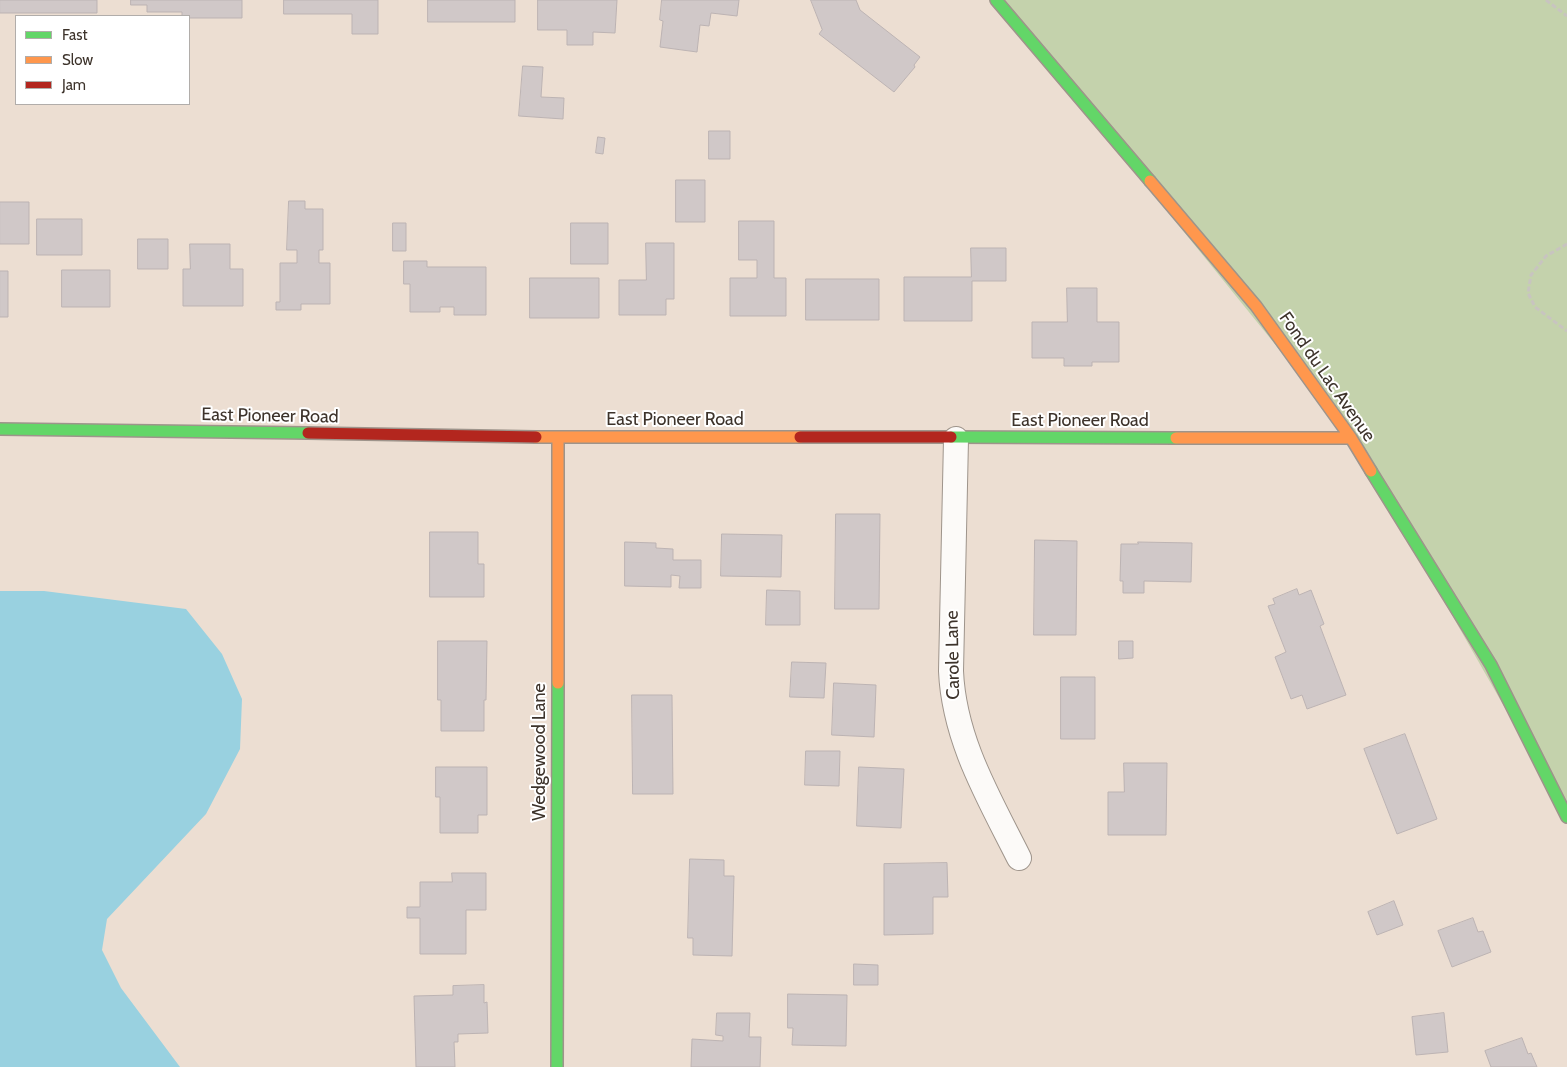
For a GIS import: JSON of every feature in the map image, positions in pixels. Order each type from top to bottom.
[{"type":"main road","name":"Fond du Lac Avenue","points":[[996,0],[1256,306],[1350,438],[1491,665],[1567,818]]},
{"type":"main road","name":"East Pioneer Road","points":[[0,429],[558,437],[1350,438]]},
{"type":"main road","name":"Wedgewood Lane","points":[[557,1067],[558,437]]},
{"type":"street","name":"Carole Lane","points":[[956,439],[952,694],[958,725],[968,753],[1019,858]]},
{"type":"path","points":[[1546,0],[1567,16]]},
{"type":"path","points":[[1567,244],[1546,256],[1531,275],[1528,293],[1535,308],[1567,331]]},
{"type":"green space","points":[[996,0],[1567,0],[1567,817],[1351,438]]},
{"type":"water","points":[[0,591],[44,591],[186,609],[222,654],[242,699],[240,749],[206,814],[107,919],[102,950],[121,988],[180,1067],[0,1067]]},
{"type":"building","points":[[0,0],[97,0],[97,13],[0,13]]},
{"type":"building","points":[[131,0],[242,0],[242,18],[190,18],[190,15],[182,15],[182,12],[147,12],[147,5],[131,5]]},
{"type":"building","points":[[284,0],[378,0],[378,34],[352,34],[352,14],[284,14]]},
{"type":"building","points":[[428,0],[515,0],[515,22],[428,22]]},
{"type":"building","points":[[538,0],[617,0],[615,33],[593,32],[593,45],[567,45],[567,30],[538,30]]},
{"type":"building","points":[[662,0],[739,0],[737,16],[711,13],[709,26],[700,25],[697,52],[660,47],[663,21],[660,20]]},
{"type":"building","points":[[811,0],[856,0],[860,10],[920,57],[914,65],[915,67],[894,92],[819,34],[822,30]]},
{"type":"building","points":[[523,66],[543,67],[541,97],[564,98],[563,119],[519,116]]},
{"type":"building","points":[[709,131],[730,131],[730,159],[709,159]]},
{"type":"building","points":[[598,137],[605,138],[603,154],[596,153]]},
{"type":"building","points":[[676,180],[705,180],[705,222],[676,222]]},
{"type":"building","points":[[289,201],[305,201],[305,209],[323,209],[323,250],[319,250],[319,263],[330,263],[330,304],[301,304],[301,310],[276,310],[276,302],[280,302],[280,263],[297,263],[297,250],[287,250]]},
{"type":"building","points":[[0,202],[29,202],[29,244],[0,244]]},
{"type":"building","points":[[37,219],[82,219],[82,255],[37,255]]},
{"type":"building","points":[[739,221],[774,221],[774,278],[786,278],[786,316],[730,316],[730,278],[757,278],[757,260],[739,260]]},
{"type":"building","points":[[393,223],[406,223],[406,251],[393,251]]},
{"type":"building","points":[[571,223],[608,223],[608,264],[571,264]]},
{"type":"building","points":[[138,239],[168,239],[168,269],[138,269]]},
{"type":"building","points":[[646,243],[674,243],[674,299],[666,299],[666,315],[619,315],[619,280],[646,280]]},
{"type":"building","points":[[190,244],[230,244],[230,269],[243,269],[243,306],[183,306],[183,269],[190,269]]},
{"type":"building","points":[[971,248],[1006,248],[1006,281],[972,281],[972,321],[904,321],[904,277],[971,277]]},
{"type":"building","points":[[404,261],[427,261],[427,267],[486,267],[486,315],[454,315],[454,307],[440,307],[440,312],[410,312],[410,284],[404,284]]},
{"type":"building","points":[[62,270],[110,270],[110,307],[62,307]]},
{"type":"building","points":[[0,271],[8,271],[8,317],[0,317]]},
{"type":"building","points":[[530,278],[599,278],[599,318],[530,318]]},
{"type":"building","points":[[806,279],[879,279],[879,320],[806,320]]},
{"type":"building","points":[[1067,288],[1097,288],[1097,322],[1119,322],[1119,362],[1092,362],[1092,366],[1064,366],[1064,358],[1032,358],[1032,322],[1067,322]]},
{"type":"building","points":[[836,514],[880,514],[879,609],[835,609]]},
{"type":"building","points":[[430,532],[478,532],[478,564],[484,564],[484,597],[430,597]]},
{"type":"building","points":[[722,534],[782,535],[781,577],[721,576]]},
{"type":"building","points":[[1035,540],[1077,541],[1076,635],[1034,635]]},
{"type":"building","points":[[625,542],[656,543],[656,548],[673,549],[673,560],[701,560],[701,588],[679,588],[680,576],[671,575],[671,587],[625,586]]},
{"type":"building","points":[[1138,542],[1192,543],[1191,582],[1144,581],[1144,593],[1123,593],[1123,581],[1120,581],[1121,544],[1138,544]]},
{"type":"building","points":[[1297,589],[1299,595],[1311,590],[1324,624],[1320,626],[1346,695],[1307,709],[1302,695],[1291,699],[1275,657],[1286,652],[1268,606],[1275,604],[1273,599]]},
{"type":"building","points":[[767,590],[800,591],[800,625],[766,625]]},
{"type":"building","points":[[438,641],[487,641],[484,731],[441,731],[441,700],[438,700]]},
{"type":"building","points":[[1119,641],[1133,641],[1133,658],[1119,659]]},
{"type":"building","points":[[792,662],[826,663],[824,698],[790,697]]},
{"type":"building","points":[[1061,677],[1095,677],[1095,739],[1061,739]]},
{"type":"building","points":[[834,683],[876,685],[874,737],[832,735]]},
{"type":"building","points":[[632,695],[672,695],[673,794],[633,794]]},
{"type":"building","points":[[1405,734],[1437,819],[1397,834],[1364,749]]},
{"type":"building","points":[[806,751],[840,751],[839,786],[805,785]]},
{"type":"building","points":[[1124,763],[1167,763],[1166,835],[1108,835],[1108,792],[1124,792]]},
{"type":"building","points":[[436,767],[487,767],[487,815],[478,815],[478,833],[440,833],[440,797],[436,797]]},
{"type":"building","points":[[859,767],[904,769],[901,828],[857,826]]},
{"type":"building","points":[[690,859],[724,860],[724,876],[734,876],[732,956],[693,955],[693,938],[688,938]]},
{"type":"building","points":[[947,863],[948,897],[933,897],[933,934],[884,935],[884,864]]},
{"type":"building","points":[[452,873],[486,873],[486,910],[466,910],[466,954],[420,954],[420,918],[407,918],[407,907],[420,907],[420,882],[452,882]]},
{"type":"building","points":[[1394,901],[1403,925],[1377,935],[1368,912]]},
{"type":"building","points":[[1473,918],[1478,932],[1483,931],[1491,952],[1452,967],[1438,931]]},
{"type":"building","points":[[854,964],[878,965],[878,985],[854,985]]},
{"type":"building","points":[[484,985],[484,1003],[487,1002],[488,1033],[458,1034],[458,1042],[454,1042],[455,1067],[416,1067],[414,996],[453,995],[453,986]]},
{"type":"building","points":[[788,994],[847,995],[846,1046],[792,1045],[793,1028],[788,1028]]},
{"type":"building","points":[[717,1013],[750,1013],[749,1037],[761,1037],[760,1067],[691,1067],[692,1039],[723,1041],[723,1036],[716,1035]]},
{"type":"building","points":[[1444,1013],[1448,1052],[1416,1055],[1412,1017]]},
{"type":"building","points":[[1522,1038],[1528,1054],[1531,1053],[1537,1067],[1491,1067],[1485,1051]]},
{"type":"traffic: fast","points":[[996,0],[1150,181]]},
{"type":"traffic: fast","points":[[0,429],[308,433]]},
{"type":"traffic: fast","points":[[951,437],[1176,438]]},
{"type":"traffic: fast","points":[[1371,471],[1491,665],[1567,817]]},
{"type":"traffic: fast","points":[[557,1067],[558,683]]},
{"type":"traffic: slow","points":[[1150,181],[1256,306],[1351,438],[1371,471]]},
{"type":"traffic: slow","points":[[536,437],[800,437]]},
{"type":"traffic: slow","points":[[558,437],[558,683]]},
{"type":"traffic: slow","points":[[1176,438],[1351,438]]},
{"type":"traffic: jam","points":[[308,433],[536,437]]},
{"type":"traffic: jam","points":[[800,437],[951,437]]}]
